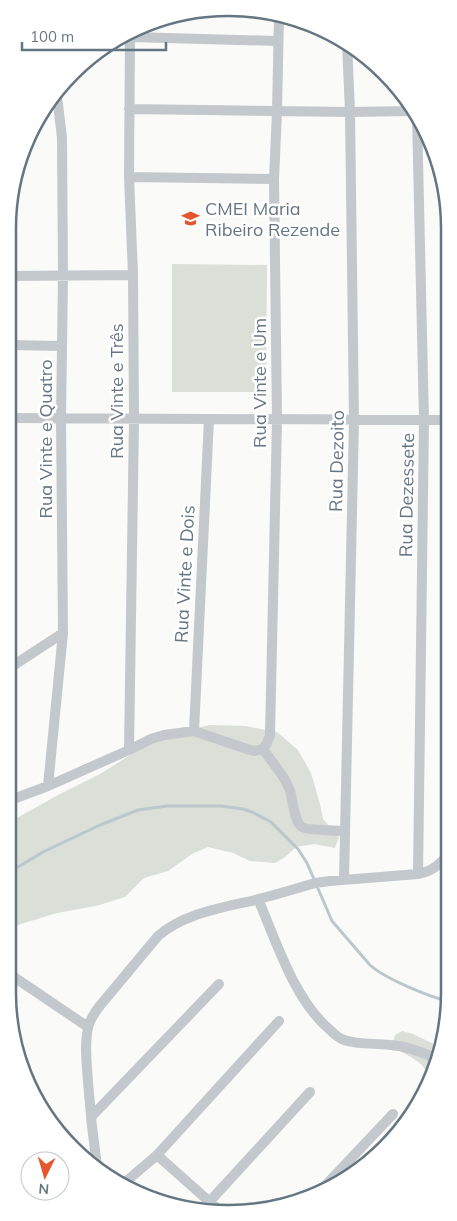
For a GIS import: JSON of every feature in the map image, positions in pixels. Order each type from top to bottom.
[{"type":"street","name":"Rua Vinte e Um","points":[[263,749],[270,735],[277,420],[274,179],[279,22]]},
{"type":"street","points":[[140,35],[278,41]]},
{"type":"street","name":"Rua Vinte e Três","points":[[129,750],[134,419],[133,275],[129,177],[130,41]]},
{"type":"street","name":"Rua Dezoito","points":[[344,879],[354,420],[350,112],[347,53]]},
{"type":"street","name":"Rua Vinte e Quatro","points":[[48,786],[63,633],[61,419],[62,138],[58,102]]},
{"type":"street","points":[[129,109],[277,112],[405,111]]},
{"type":"street","name":"Rua Dezessete","points":[[417,132],[424,420],[418,874]]},
{"type":"street","points":[[129,177],[274,179]]},
{"type":"street","points":[[16,276],[133,275]]},
{"type":"street","points":[[16,345],[62,346]]},
{"type":"street","points":[[16,418],[441,420]]},
{"type":"street","name":"Rua Vinte e Dois","points":[[194,731],[209,419]]},
{"type":"street","points":[[16,664],[63,633]]},
{"type":"street","points":[[16,798],[48,786],[151,739],[164,735],[194,731],[247,750],[263,749],[287,783],[297,821],[301,827],[345,831]]},
{"type":"street","points":[[96,1158],[86,1056],[88,1027],[92,1016],[98,1008],[158,936],[168,928],[192,916],[315,884],[344,879],[418,874],[436,868],[441,864]]},
{"type":"street","points":[[258,899],[291,978],[311,1011],[322,1023],[344,1040],[404,1047],[431,1056]]},
{"type":"street","points":[[16,978],[88,1027]]},
{"type":"street","points":[[91,1117],[219,984]]},
{"type":"street","points":[[128,1179],[157,1155],[279,1021]]},
{"type":"street","points":[[157,1155],[210,1202],[310,1092]]},
{"type":"street","points":[[332,1178],[392,1114]]},
{"type":"shaded area","points":[[172,264],[267,265],[266,392],[172,392]]},
{"type":"shaded area","points":[[211,725],[245,726],[277,732],[298,750],[311,773],[323,819],[339,837],[335,848],[314,844],[296,847],[275,863],[250,861],[233,853],[208,847],[192,854],[168,871],[144,878],[125,897],[96,906],[57,913],[16,926],[16,819],[100,774],[164,734]]},
{"type":"shaded area","points":[[402,1031],[435,1044],[426,1071],[422,1065],[396,1049],[393,1042],[395,1035]]},
{"type":"waterway","points":[[16,868],[43,852],[100,825],[138,810],[167,806],[221,806],[243,809],[271,822],[298,849],[307,863],[332,921],[370,965],[385,976],[441,999]]},
{"type":"place","name":"CMEI Maria Ribeiro Rezende","points":[[191,219]]}]
